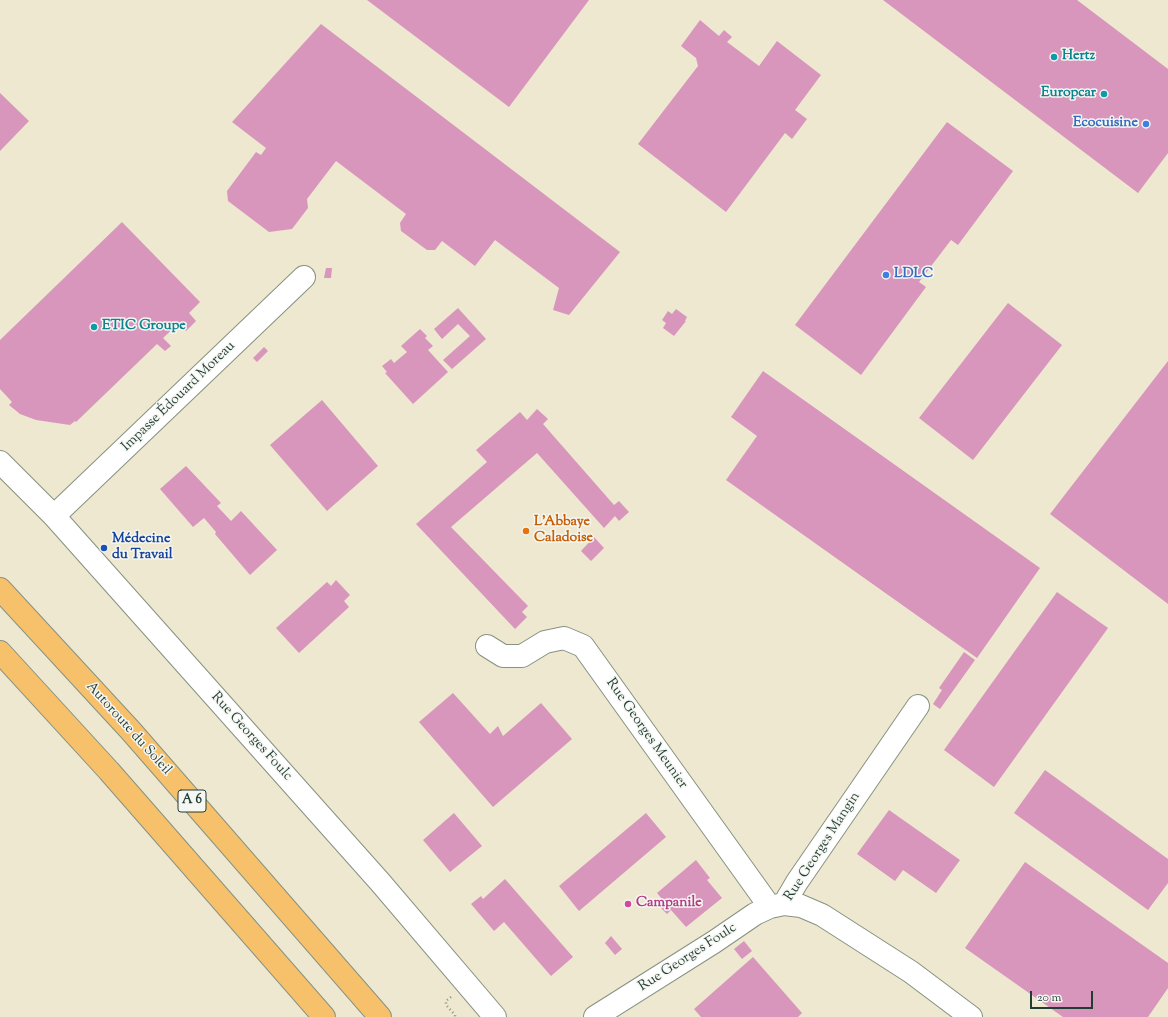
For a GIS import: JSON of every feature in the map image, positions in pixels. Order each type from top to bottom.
[{"type":"highway","name":"Autoroute du Soleil","points":[[0,589],[137,737],[380,1017]]},
{"type":"highway","points":[[0,652],[109,771],[324,1017]]},
{"type":"street","name":"Impasse Édouard Moreau","points":[[54,516],[304,278]]},
{"type":"street","name":"Rue Georges Foulc","points":[[0,462],[54,516],[380,882],[495,1017]]},
{"type":"street","name":"Rue Georges Meunier","points":[[487,646],[503,656],[522,656],[545,642],[564,638],[583,646],[777,906]]},
{"type":"street","name":"Rue Georges Mangin","points":[[777,906],[796,882],[918,706]]},
{"type":"street","name":"Rue Georges Foulc","points":[[595,1017],[714,942],[755,914],[777,906]]},
{"type":"street","name":"Rue Georges Mangin","points":[[777,906],[801,906],[822,915],[911,972],[971,1017]]},
{"type":"building","points":[[367,0],[589,0],[509,107]]},
{"type":"building","points":[[883,0],[1077,0],[1168,69],[1168,153],[1138,193]]},
{"type":"building","points":[[700,20],[719,36],[724,30],[732,37],[727,42],[759,66],[777,41],[821,75],[795,110],[807,119],[792,139],[785,133],[726,212],[638,144],[698,66],[696,58],[681,46]]},
{"type":"building","points":[[321,24],[620,252],[569,315],[553,310],[559,288],[495,240],[475,266],[442,241],[435,250],[427,250],[401,231],[400,223],[406,214],[336,161],[307,199],[308,208],[292,229],[269,232],[228,201],[227,191],[256,152],[261,155],[266,148],[232,122]]},
{"type":"building","points":[[0,93],[29,121],[0,151]]},
{"type":"building","points":[[947,122],[1013,171],[958,245],[951,240],[919,282],[926,287],[861,375],[795,325]]},
{"type":"building","name":"ETIC Groupe","points":[[122,222],[200,302],[189,313],[196,321],[186,331],[179,323],[163,338],[171,346],[165,351],[157,344],[76,422],[75,421],[70,425],[36,420],[20,414],[9,405],[12,402],[0,389],[0,340]]},
{"type":"building","points":[[326,268],[332,268],[331,278],[324,278]]},
{"type":"building","points":[[1008,303],[1062,345],[973,460],[919,418]]},
{"type":"building","points":[[458,308],[486,339],[452,369],[443,360],[470,336],[458,324],[442,339],[434,329]]},
{"type":"building","points":[[676,309],[687,317],[686,321],[674,336],[663,328],[666,323],[662,320],[668,311],[672,314]]},
{"type":"building","points":[[420,329],[427,336],[425,338],[433,346],[428,350],[448,372],[413,404],[385,373],[387,372],[382,366],[391,359],[394,363],[407,352],[401,346]]},
{"type":"building","points":[[264,347],[268,351],[257,362],[253,358]]},
{"type":"building","points":[[1168,361],[1168,604],[1050,514]]},
{"type":"building","points":[[763,371],[1040,568],[977,658],[726,480],[757,436],[731,417]]},
{"type":"building","points":[[322,400],[378,466],[327,511],[270,445]]},
{"type":"building","points":[[537,409],[548,419],[543,424],[614,505],[619,501],[629,512],[619,521],[615,516],[604,528],[537,453],[451,527],[528,606],[522,612],[527,617],[515,629],[416,524],[487,462],[476,450],[520,412],[527,420]]},
{"type":"building","points":[[186,466],[221,503],[217,506],[231,521],[241,511],[277,550],[250,575],[215,534],[216,532],[204,518],[193,527],[160,489]]},
{"type":"building","points":[[594,537],[604,548],[591,561],[581,551]]},
{"type":"building","points":[[336,580],[350,595],[344,601],[349,607],[299,653],[276,628],[327,582],[331,586]]},
{"type":"building","points":[[1057,592],[1108,628],[994,787],[944,750]]},
{"type":"building","points":[[964,652],[975,660],[940,709],[933,704],[942,690],[939,688]]},
{"type":"building","points":[[453,693],[490,734],[498,726],[503,736],[541,703],[572,739],[493,807],[419,722]]},
{"type":"building","points":[[1045,770],[1168,859],[1168,883],[1148,910],[1014,813]]},
{"type":"building","points":[[889,810],[960,860],[936,893],[903,870],[895,881],[857,854]]},
{"type":"building","points":[[454,813],[482,846],[450,872],[423,840]]},
{"type":"building","points":[[646,813],[666,837],[579,911],[559,886]]},
{"type":"building","points":[[696,860],[710,878],[707,880],[722,898],[686,927],[671,910],[667,914],[661,908],[666,904],[657,893]]},
{"type":"building","points":[[1025,862],[1168,963],[1168,988],[1148,1017],[1063,1017],[965,948]]},
{"type":"building","points":[[505,879],[573,957],[551,976],[504,922],[494,931],[471,904],[481,896],[483,899]]},
{"type":"building","points":[[611,936],[622,949],[615,955],[605,943]]},
{"type":"building","points":[[744,941],[752,951],[742,959],[734,949]]},
{"type":"building","points":[[753,957],[802,1013],[798,1017],[701,1017],[694,1009]]},
{"type":"place","name":"Hertz","points":[[1054,57]]},
{"type":"place","name":"Europcar","points":[[1104,94]]},
{"type":"place","name":"Ecocuisine","points":[[1146,124]]},
{"type":"place","name":"LDLC","points":[[886,275]]},
{"type":"place","name":"ETIC Groupe","points":[[94,327]]},
{"type":"place","name":"L'Abbaye Caladoise","points":[[526,531]]},
{"type":"place","name":"Médecine du Travail","points":[[104,548]]},
{"type":"place","name":"Campanile","points":[[628,904]]}]
